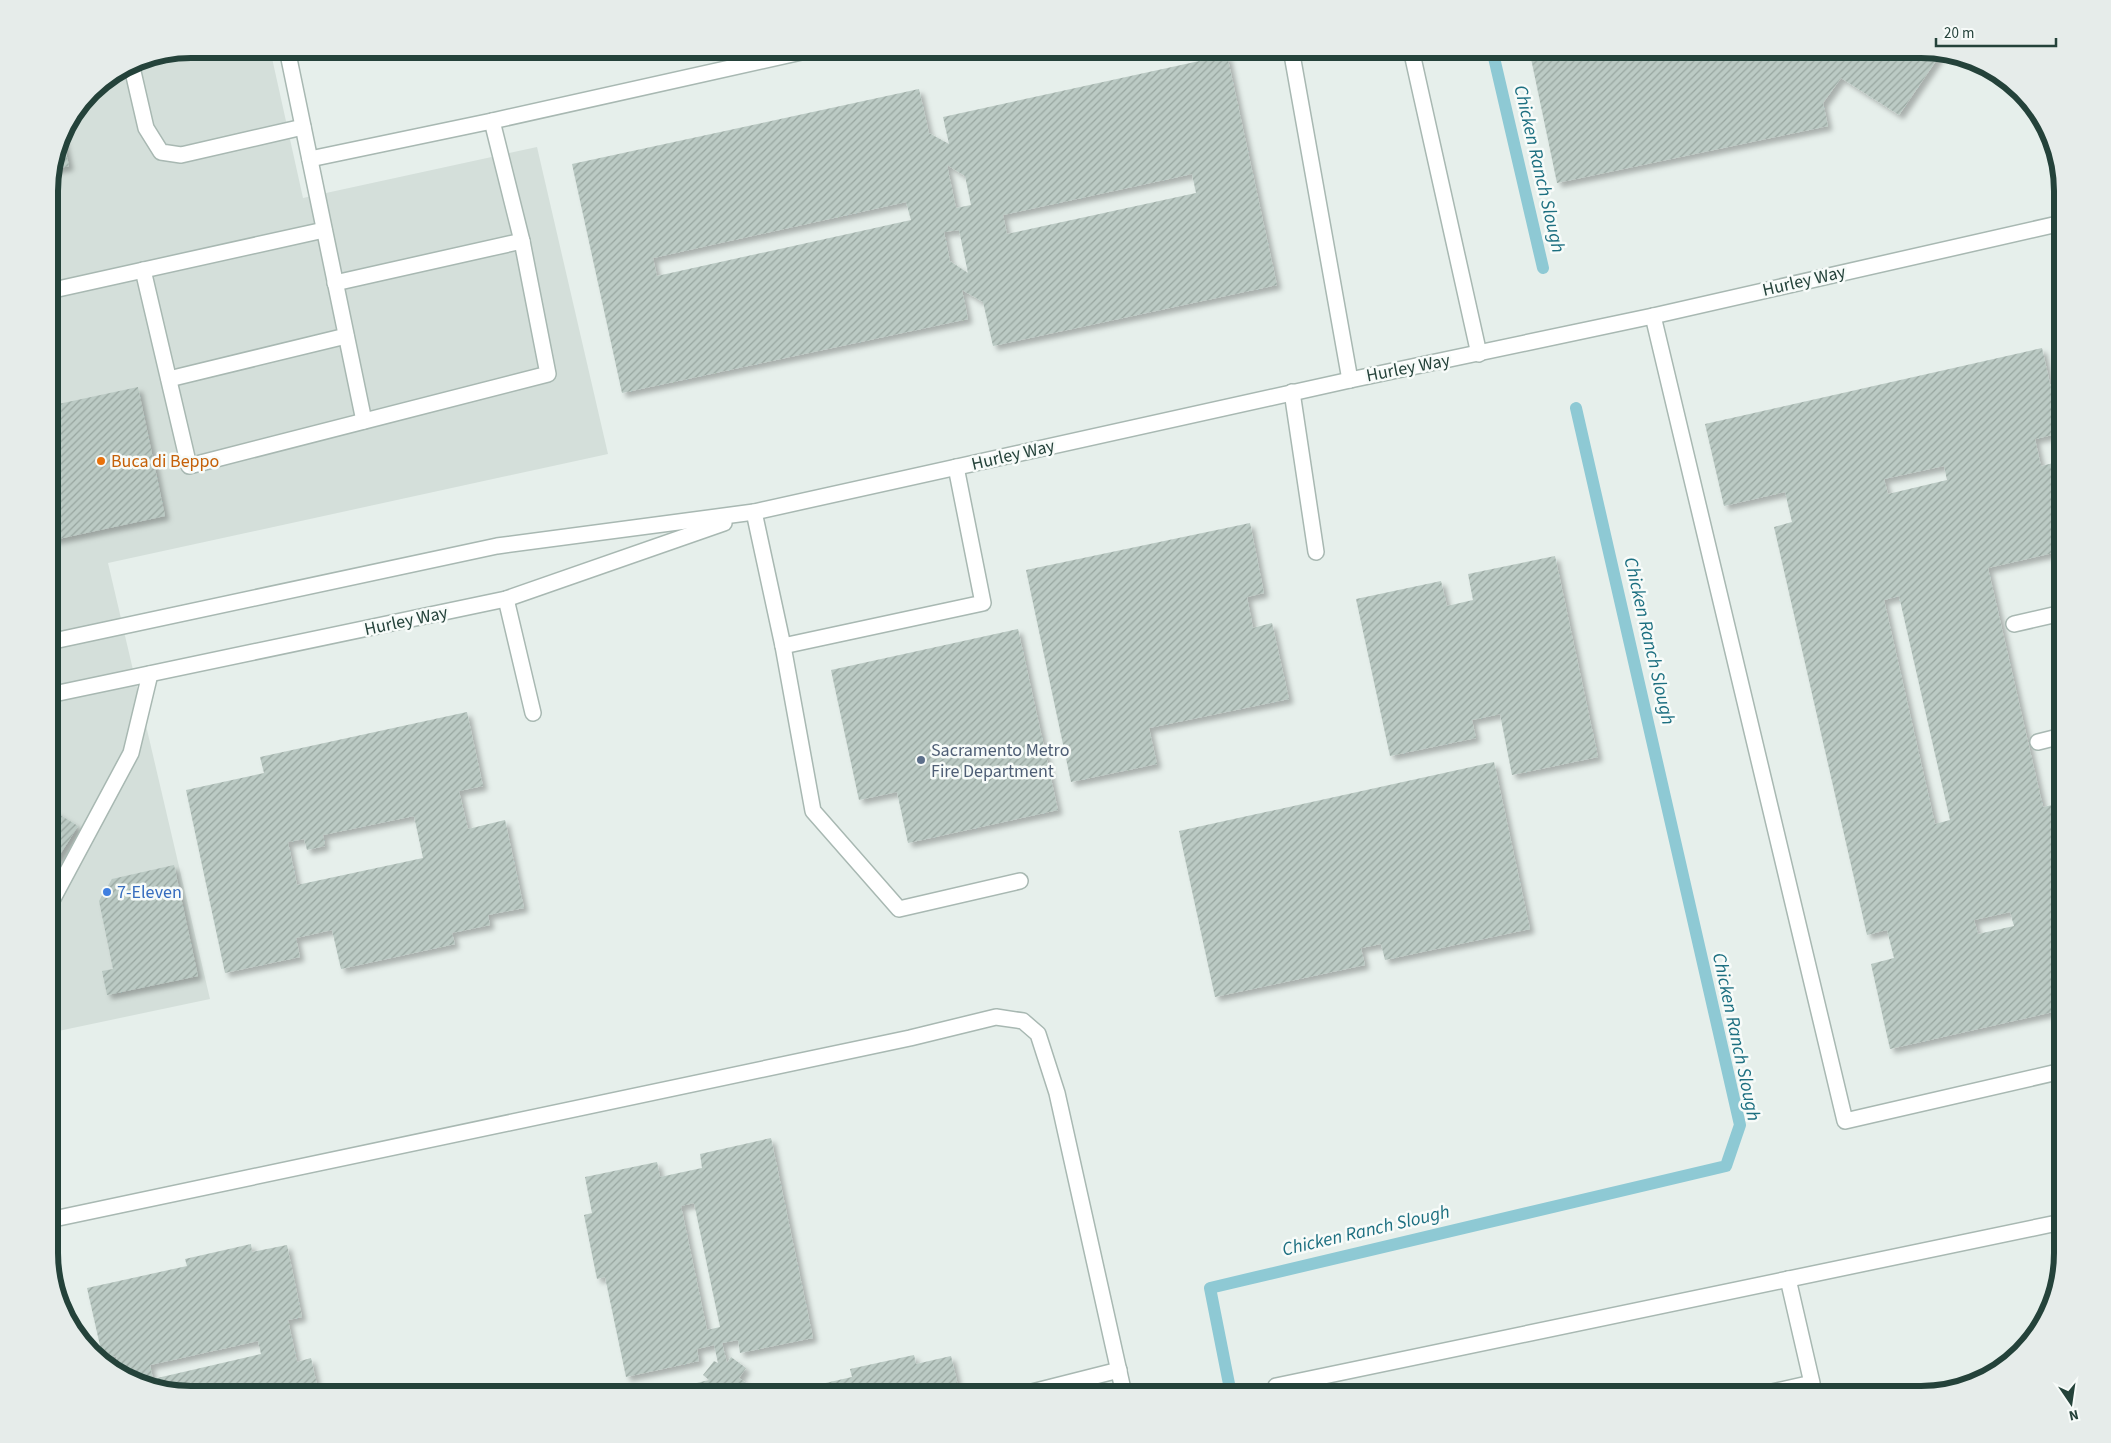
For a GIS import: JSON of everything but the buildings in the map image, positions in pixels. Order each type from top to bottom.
[{"type":"street","points":[[289,58],[364,421]]},
{"type":"street","points":[[310,159],[492,121],[775,58]]},
{"type":"street","points":[[1293,58],[1350,380]]},
{"type":"street","points":[[1412,58],[1479,354]]},
{"type":"street","points":[[133,71],[146,128],[161,152],[181,155],[304,127]]},
{"type":"street","points":[[143,270],[189,466],[548,374],[522,241],[492,121]]},
{"type":"street","name":"Hurley Way","points":[[58,640],[497,546],[754,512],[1292,392],[1653,316],[2054,225]]},
{"type":"street","points":[[58,289],[324,230]]},
{"type":"street","points":[[335,283],[522,241]]},
{"type":"street","points":[[1653,316],[1844,1121],[2054,1073]]},
{"type":"street","points":[[169,380],[346,336]]},
{"type":"street","points":[[1292,392],[1316,552]]},
{"type":"street","points":[[783,646],[983,603],[956,467]]},
{"type":"street","points":[[754,512],[783,646],[813,811],[899,909],[1020,881]]},
{"type":"street","name":"Hurley Way","points":[[58,693],[506,599],[754,512]]},
{"type":"street","points":[[506,599],[532,713]]},
{"type":"street","points":[[2014,624],[2054,614]]},
{"type":"street","points":[[58,889],[131,754],[150,674]]},
{"type":"street","points":[[2038,742],[2054,738]]},
{"type":"street","points":[[58,1218],[901,1040],[996,1017],[1022,1021],[1038,1034],[1057,1093],[1122,1386]]},
{"type":"street","points":[[1276,1386],[2054,1224]]},
{"type":"street","points":[[1788,1279],[1812,1384],[1802,1386]]},
{"type":"street","points":[[1056,1386],[1119,1370]]},
{"type":"shaded area","points":[[190,58],[272,58],[303,198],[537,147],[608,454],[108,563],[210,999],[58,1031],[58,182],[62,156],[75,124],[85,109],[103,90],[124,75],[164,60]]},
{"type":"waterway","name":"Chicken Ranch Slough","points":[[1494,58],[1543,268]]},
{"type":"waterway","name":"Chicken Ranch Slough","points":[[1229,1386],[1210,1288],[1726,1166],[1740,1125],[1576,408]]},
{"type":"place","name":"Buca di Beppo","points":[[101,461]]},
{"type":"place","name":"Sacramento Metro Fire Department","points":[[921,760]]},
{"type":"place","name":"7-Eleven","points":[[107,892]]}]
